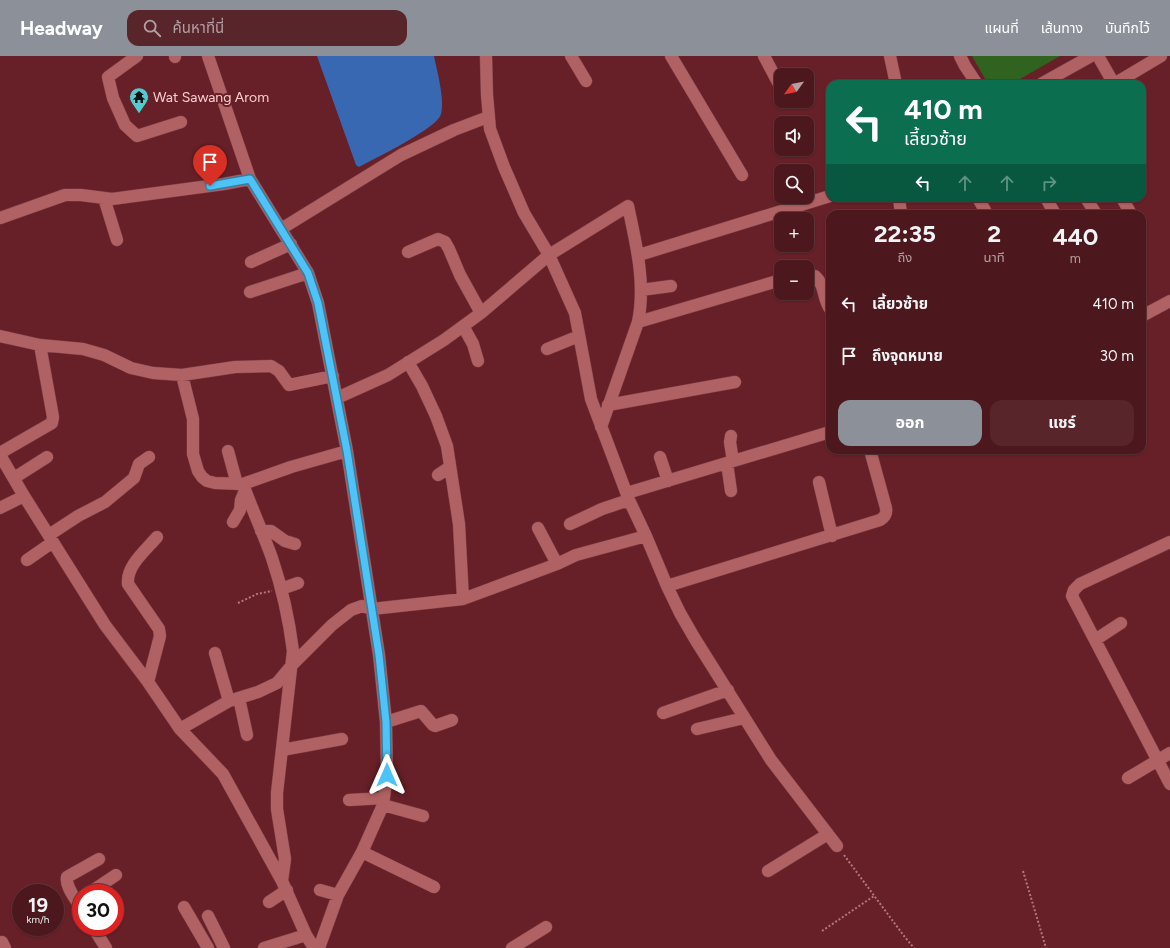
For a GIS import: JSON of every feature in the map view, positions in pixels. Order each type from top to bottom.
[{"type":"street","points":[[137,56],[108,77],[113,98],[125,125],[137,136],[181,122]]},
{"type":"street","points":[[208,56],[250,179],[308,273],[318,303],[347,451],[379,655],[386,722],[387,775],[384,801],[362,852],[338,895],[319,948]]},
{"type":"street","points":[[486,56],[488,117],[490,129],[504,167],[524,213],[549,255],[575,313],[591,399],[628,497],[667,586],[695,639],[771,760],[837,846]]},
{"type":"street","points":[[571,56],[586,82]]},
{"type":"street","points":[[671,56],[742,176]]},
{"type":"street","points":[[764,56],[774,75]]},
{"type":"street","points":[[890,56],[895,80]]},
{"type":"street","points":[[960,56],[974,80]]},
{"type":"street","points":[[1052,80],[1091,56]]},
{"type":"street","points":[[1098,56],[1112,80]]},
{"type":"street","points":[[1121,80],[1161,56]]},
{"type":"street","points":[[282,229],[401,155],[454,130],[488,117]]},
{"type":"street","points":[[0,218],[65,195],[81,195],[112,200],[250,179]]},
{"type":"street","points":[[639,255],[826,197]]},
{"type":"street","points":[[104,198],[117,240]]},
{"type":"street","points":[[337,398],[388,375],[463,326],[481,313],[549,255],[628,206],[639,255],[641,290],[640,311],[638,322],[601,427]]},
{"type":"street","points":[[408,252],[438,239],[445,242],[481,313]]},
{"type":"street","points":[[251,262],[291,244]]},
{"type":"street","points":[[250,292],[308,273]]},
{"type":"street","points":[[814,276],[820,281],[826,303]]},
{"type":"street","points":[[638,322],[774,282]]},
{"type":"street","points":[[641,290],[671,286]]},
{"type":"street","points":[[1146,314],[1170,301]]},
{"type":"street","points":[[463,326],[478,361]]},
{"type":"street","points":[[0,336],[40,345],[83,349],[104,355],[131,368],[153,373],[182,375],[235,367],[271,366],[279,371],[289,385],[333,376]]},
{"type":"street","points":[[547,349],[579,336]]},
{"type":"street","points":[[40,345],[53,417],[52,423],[0,454],[24,496],[105,625],[148,682],[180,729],[222,774],[284,885],[306,935],[314,948]]},
{"type":"street","points":[[408,362],[422,386],[436,416],[447,446],[459,524],[463,599]]},
{"type":"street","points":[[182,375],[193,419],[193,454],[198,471],[206,481],[242,486],[291,467],[347,451]]},
{"type":"street","points":[[608,405],[735,382]]},
{"type":"street","points":[[570,524],[628,497],[668,481],[826,433]]},
{"type":"street","points":[[731,491],[730,442],[732,436]]},
{"type":"street","points":[[228,451],[272,558],[281,589],[290,632],[292,651],[292,665],[277,793],[277,809],[285,859],[284,885],[269,902]]},
{"type":"street","points":[[667,586],[880,520],[886,513],[871,454]]},
{"type":"street","points":[[14,478],[47,456]]},
{"type":"street","points":[[26,560],[78,516],[105,502],[134,478],[139,464],[149,456]]},
{"type":"street","points":[[660,457],[668,481]]},
{"type":"street","points":[[438,475],[450,467]]},
{"type":"street","points":[[819,482],[832,536]]},
{"type":"street","points":[[233,522],[240,510],[242,486]]},
{"type":"street","points":[[0,508],[24,496]]},
{"type":"street","points":[[538,528],[557,564]]},
{"type":"street","points":[[261,531],[271,531],[285,541],[295,544]]},
{"type":"street","points":[[180,729],[234,700],[258,692],[277,683],[292,665],[332,625],[351,610],[362,606],[372,609],[463,599],[557,564],[576,555],[646,536]]},
{"type":"street","points":[[148,682],[160,636],[159,629],[128,584],[128,577],[135,563],[157,537]]},
{"type":"street","points":[[1170,542],[1080,584],[1074,590],[1072,596],[1170,784]]},
{"type":"street","points":[[281,589],[298,583]]},
{"type":"street","points":[[1095,640],[1121,622]]},
{"type":"street","points":[[215,653],[247,735]]},
{"type":"street","points":[[663,713],[728,690]]},
{"type":"street","points":[[386,722],[421,711],[433,726],[452,720]]},
{"type":"street","points":[[696,729],[744,718]]},
{"type":"street","points":[[282,750],[342,739]]},
{"type":"street","points":[[1128,778],[1170,753]]},
{"type":"street","points":[[349,800],[384,801],[423,816]]},
{"type":"street","points":[[768,871],[828,834]]},
{"type":"street","points":[[362,852],[434,888]]},
{"type":"street","points":[[72,891],[66,881],[67,877],[99,859]]},
{"type":"street","points":[[102,884],[116,875]]},
{"type":"street","points":[[320,890],[338,895]]},
{"type":"street","points":[[184,907],[208,948]]},
{"type":"street","points":[[208,916],[224,948]]},
{"type":"street","points":[[512,948],[546,927]]},
{"type":"street","points":[[264,948],[306,935]]},
{"type":"street","points":[[99,936],[106,948]]},
{"type":"path","points":[[238,603],[257,594],[281,589]]},
{"type":"path","points":[[837,846],[914,948]]},
{"type":"path","points":[[1023,871],[1046,948]]},
{"type":"path","points":[[822,931],[874,896]]},
{"type":"green space","points":[[972,56],[1060,56],[1018,80],[986,80]]},
{"type":"water","points":[[317,56],[434,56],[439,77],[442,101],[441,114],[437,120],[418,135],[359,167],[356,165]]},
{"type":"place","name":"Wat Sawang Arom","points":[[139,114]]},
{"type":"route","points":[[210,186],[250,179],[308,273],[318,303],[347,451],[379,655],[386,722],[387,775]]}]
